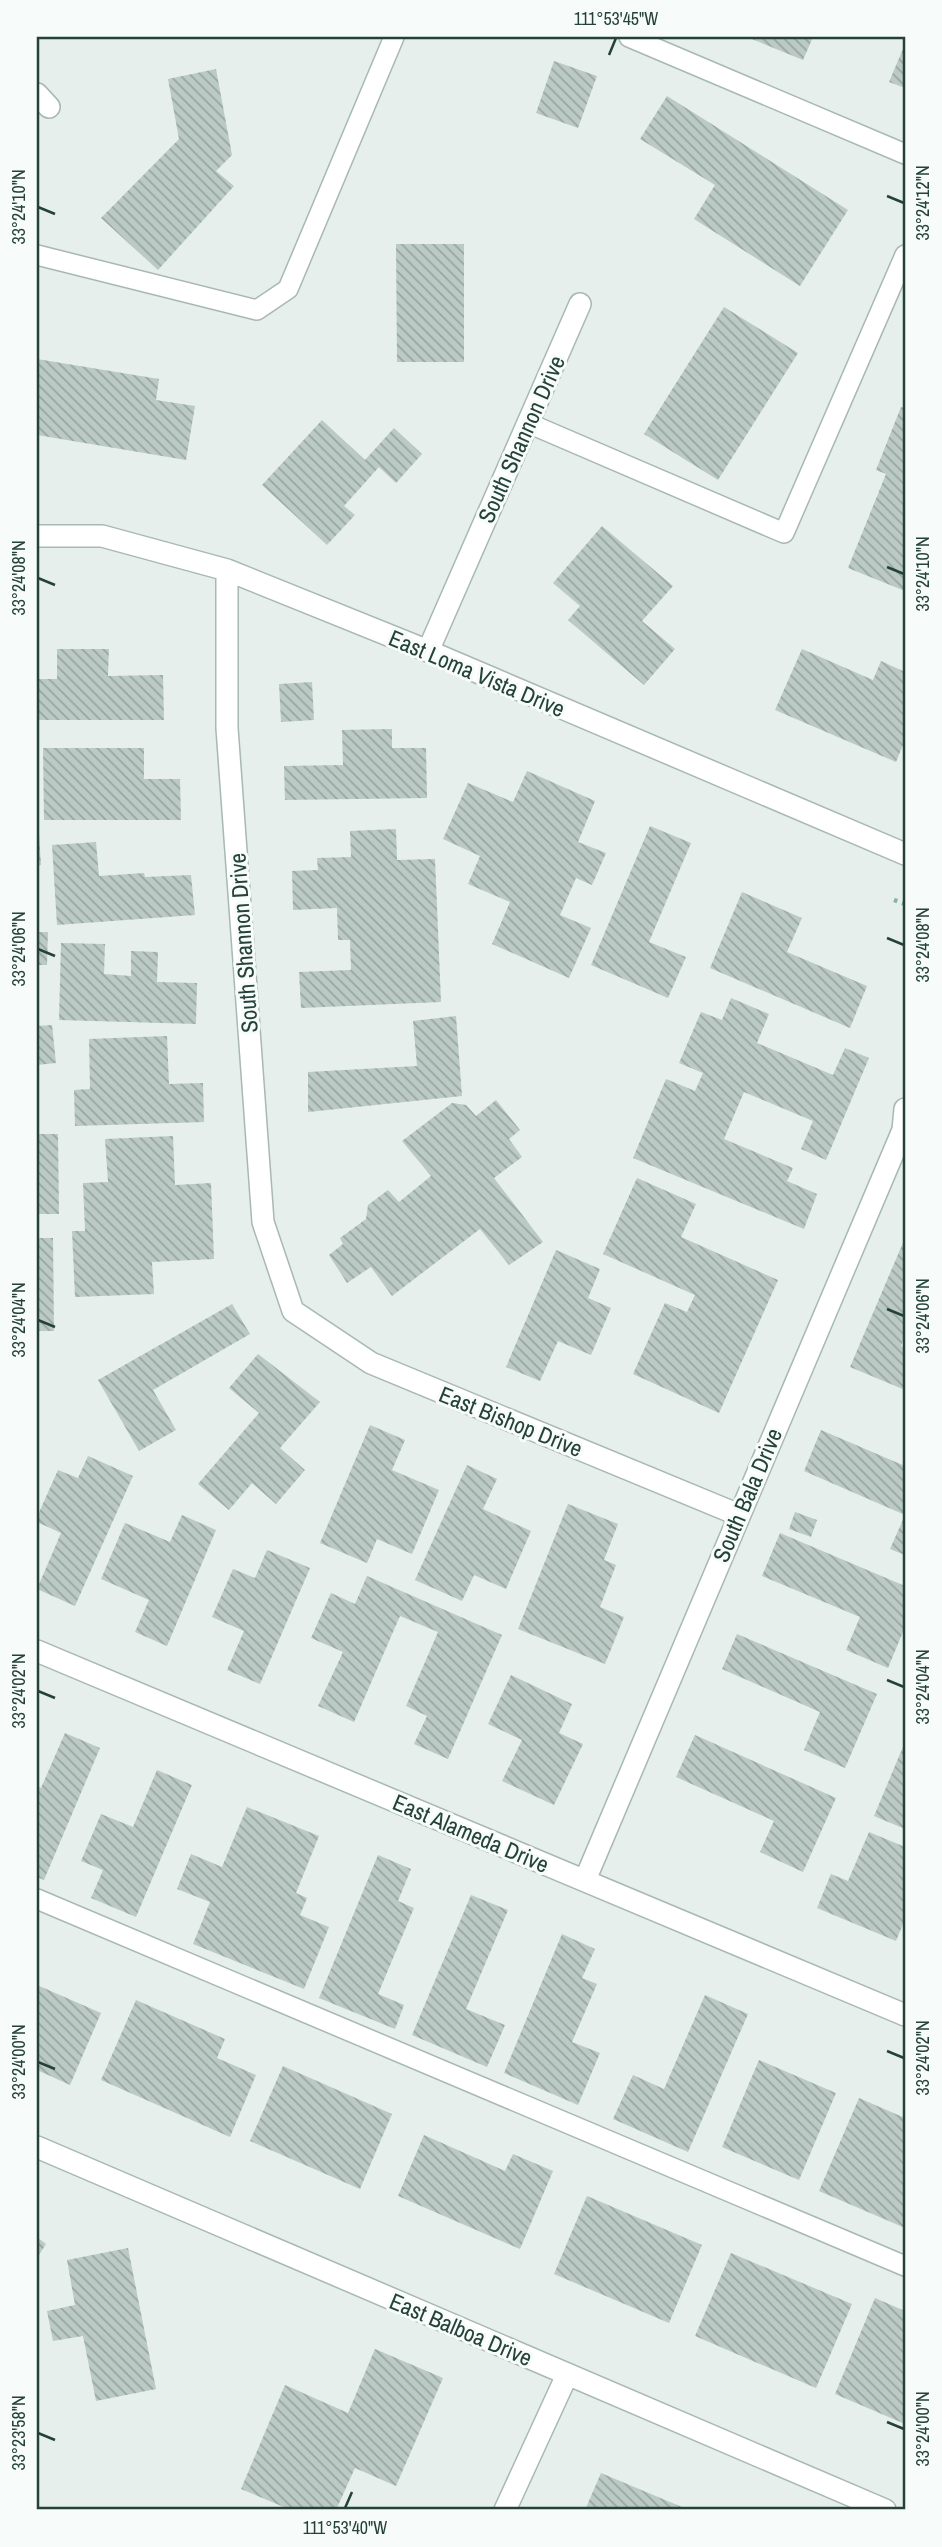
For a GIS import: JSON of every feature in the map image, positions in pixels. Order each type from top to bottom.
[{"type":"street","name":"South Shannon Drive","points":[[428,651],[580,304]]},
{"type":"street","name":"East Loma Vista Drive","points":[[37,536],[102,536],[227,570],[428,651],[905,854]]},
{"type":"street","name":"South Shannon Drive","points":[[227,570],[227,728],[263,1222],[293,1311]]},
{"type":"street","name":"South Bala Drive","points":[[585,1880],[903,1130],[905,1109]]},
{"type":"street","name":"East Bishop Drive","points":[[293,1311],[371,1363],[739,1515]]},
{"type":"street","name":"East Alameda Drive","points":[[37,1651],[905,2015]]},
{"type":"street","name":"East Balboa Drive","points":[[37,2147],[885,2510]]},
{"type":"street","points":[[505,2510],[567,2375]]},
{"type":"lane","points":[[37,256],[257,310],[288,289],[394,37]]},
{"type":"lane","points":[[629,37],[905,155]]},
{"type":"lane","points":[[528,423],[784,533],[905,255]]},
{"type":"lane","points":[[37,1899],[905,2266]]},
{"type":"path","points":[[894,900],[905,904]]},
{"type":"building","points":[[747,37],[813,37],[803,60]]},
{"type":"building","points":[[905,44],[905,88],[889,82]]},
{"type":"building","points":[[554,61],[597,76],[578,128],[536,113]]},
{"type":"building","points":[[216,69],[232,155],[216,171],[234,186],[158,270],[101,218],[179,139],[168,79]]},
{"type":"building","points":[[667,96],[848,210],[800,286],[694,219],[715,185],[640,139]]},
{"type":"building","points":[[396,244],[464,244],[464,362],[397,362]]},
{"type":"building","points":[[724,307],[798,353],[718,480],[644,434]]},
{"type":"building","points":[[37,359],[159,379],[156,400],[195,406],[186,460],[37,435]]},
{"type":"building","points":[[901,407],[905,408],[905,591],[848,568],[886,474],[876,470]]},
{"type":"building","points":[[322,420],[365,460],[394,428],[422,454],[396,483],[379,467],[344,506],[355,515],[327,545],[262,485]]},
{"type":"building","points":[[602,526],[673,586],[642,621],[675,649],[644,685],[568,620],[580,606],[553,583]]},
{"type":"building","points":[[57,649],[109,649],[108,676],[163,675],[164,720],[37,720],[37,679],[57,679]]},
{"type":"building","points":[[802,649],[873,680],[881,661],[905,672],[905,740],[896,762],[775,710]]},
{"type":"building","points":[[312,682],[314,720],[281,722],[279,684]]},
{"type":"building","points":[[392,729],[392,748],[426,748],[427,798],[285,800],[284,766],[343,765],[342,730]]},
{"type":"building","points":[[43,748],[144,748],[144,779],[180,779],[181,820],[44,820]]},
{"type":"building","points":[[527,771],[595,801],[578,842],[606,853],[592,885],[576,878],[560,915],[591,928],[569,978],[492,944],[510,902],[468,884],[480,856],[443,839],[468,783],[513,802]]},
{"type":"building","points":[[650,826],[691,843],[649,942],[686,957],[668,998],[591,965]]},
{"type":"building","points":[[396,829],[397,860],[435,859],[441,1002],[301,1008],[299,972],[351,970],[350,940],[338,940],[337,908],[293,910],[292,871],[318,870],[317,858],[351,857],[350,831]]},
{"type":"building","points":[[37,834],[41,865],[37,866]]},
{"type":"building","points":[[96,842],[99,876],[144,873],[145,877],[191,875],[195,915],[57,925],[52,845]]},
{"type":"building","points":[[742,892],[802,918],[787,952],[867,986],[850,1028],[710,968]]},
{"type":"building","points":[[37,932],[48,932],[47,965],[37,965]]},
{"type":"building","points":[[61,943],[105,944],[104,974],[131,976],[131,951],[158,952],[157,982],[197,983],[196,1024],[59,1020]]},
{"type":"building","points":[[731,998],[769,1014],[757,1043],[833,1075],[845,1048],[869,1058],[826,1160],[801,1149],[813,1121],[744,1092],[724,1139],[793,1168],[787,1181],[817,1194],[804,1229],[633,1158],[666,1079],[695,1091],[703,1073],[679,1063],[701,1012],[722,1020]]},
{"type":"building","points":[[456,1016],[462,1096],[308,1112],[308,1072],[417,1066],[413,1021]]},
{"type":"building","points":[[52,1025],[56,1063],[37,1065],[37,1026]]},
{"type":"building","points":[[167,1036],[169,1084],[203,1083],[204,1122],[75,1126],[74,1090],[90,1089],[89,1039]]},
{"type":"building","points":[[496,1100],[520,1130],[509,1139],[522,1157],[494,1178],[543,1242],[509,1265],[480,1229],[392,1296],[371,1267],[347,1283],[329,1255],[343,1244],[340,1238],[366,1219],[368,1205],[388,1190],[399,1202],[431,1176],[402,1141],[452,1103],[466,1105],[476,1116]]},
{"type":"building","points":[[37,1134],[58,1134],[59,1214],[37,1214]]},
{"type":"building","points":[[173,1136],[175,1185],[211,1183],[214,1259],[152,1262],[154,1294],[75,1297],[72,1231],[85,1231],[83,1183],[108,1182],[105,1139]]},
{"type":"building","points":[[637,1178],[696,1204],[681,1237],[778,1280],[719,1413],[633,1374],[665,1303],[687,1312],[695,1295],[603,1254]]},
{"type":"building","points":[[37,1238],[53,1238],[54,1331],[37,1331]]},
{"type":"building","points":[[905,1238],[905,1336],[901,1346],[905,1348],[905,1390],[850,1367]]},
{"type":"building","points":[[556,1250],[600,1269],[588,1298],[611,1308],[591,1355],[558,1341],[540,1381],[506,1367]]},
{"type":"building","points":[[232,1304],[250,1334],[153,1390],[176,1430],[139,1451],[98,1380]]},
{"type":"building","points":[[258,1354],[320,1402],[280,1448],[305,1470],[276,1504],[252,1483],[229,1510],[198,1484],[259,1413],[229,1388]]},
{"type":"building","points":[[370,1425],[405,1440],[392,1470],[439,1490],[412,1554],[377,1539],[367,1563],[320,1543]]},
{"type":"building","points":[[821,1430],[905,1466],[905,1515],[804,1471]]},
{"type":"building","points":[[88,1456],[133,1476],[75,1606],[37,1589],[61,1533],[37,1522],[37,1517],[58,1470],[78,1478]]},
{"type":"building","points":[[467,1465],[497,1479],[483,1509],[531,1531],[506,1589],[474,1575],[462,1601],[415,1580]]},
{"type":"building","points":[[568,1504],[618,1524],[604,1560],[616,1565],[600,1607],[624,1617],[605,1664],[518,1629]]},
{"type":"building","points":[[795,1512],[817,1520],[811,1537],[789,1529]]},
{"type":"building","points":[[182,1515],[216,1530],[167,1646],[135,1632],[149,1600],[101,1579],[125,1523],[170,1542]]},
{"type":"building","points":[[905,1515],[905,1555],[890,1549]]},
{"type":"building","points":[[780,1533],[905,1586],[905,1627],[888,1668],[846,1650],[860,1617],[762,1576]]},
{"type":"building","points":[[267,1550],[310,1568],[260,1684],[227,1670],[244,1631],[212,1617],[233,1569],[255,1578]]},
{"type":"building","points":[[367,1576],[502,1635],[448,1759],[414,1744],[427,1716],[406,1706],[438,1632],[400,1616],[354,1722],[318,1706],[343,1652],[311,1638],[331,1593],[355,1604]]},
{"type":"building","points":[[737,1634],[877,1694],[845,1768],[804,1750],[820,1712],[722,1669]]},
{"type":"building","points":[[511,1675],[572,1704],[559,1733],[583,1744],[554,1805],[502,1781],[522,1740],[488,1724]]},
{"type":"building","points":[[65,1733],[100,1748],[44,1880],[37,1877],[37,1786],[41,1788]]},
{"type":"building","points":[[695,1735],[836,1798],[803,1872],[760,1852],[774,1821],[676,1777]]},
{"type":"building","points":[[905,1742],[905,1829],[874,1816]]},
{"type":"building","points":[[157,1770],[192,1785],[136,1917],[91,1898],[103,1870],[81,1861],[101,1814],[133,1827]]},
{"type":"building","points":[[247,1807],[319,1836],[296,1893],[307,1898],[300,1915],[329,1927],[304,1989],[193,1944],[210,1902],[177,1889],[191,1854],[222,1867]]},
{"type":"building","points":[[869,1832],[905,1847],[905,1919],[896,1941],[817,1908],[831,1874],[848,1881]]},
{"type":"building","points":[[378,1855],[411,1869],[398,1901],[414,1908],[378,1994],[404,2005],[395,2029],[319,1998]]},
{"type":"building","points":[[471,1895],[508,1910],[466,2009],[505,2025],[487,2067],[412,2035]]},
{"type":"building","points":[[562,1934],[595,1949],[582,1978],[597,1984],[572,2042],[600,2053],[578,2105],[504,2073]]},
{"type":"building","points":[[37,1985],[101,2013],[70,2085],[37,2070]]},
{"type":"building","points":[[705,1995],[748,2014],[688,2152],[613,2119],[633,2075],[664,2089]]},
{"type":"building","points":[[136,2000],[225,2039],[217,2058],[256,2075],[230,2137],[101,2080]]},
{"type":"building","points":[[759,2060],[836,2093],[799,2180],[722,2147]]},
{"type":"building","points":[[283,2066],[392,2114],[360,2189],[250,2141]]},
{"type":"building","points":[[859,2098],[905,2118],[905,2228],[819,2191]]},
{"type":"building","points":[[424,2135],[505,2171],[513,2154],[553,2171],[520,2249],[398,2196]]},
{"type":"building","points":[[587,2196],[702,2245],[669,2323],[554,2274]]},
{"type":"building","points":[[37,2237],[46,2244],[37,2258]]},
{"type":"building","points":[[128,2248],[156,2389],[96,2401],[83,2336],[53,2341],[47,2311],[75,2305],[67,2260]]},
{"type":"building","points":[[731,2253],[852,2304],[816,2388],[695,2336]]},
{"type":"building","points":[[875,2298],[905,2311],[905,2424],[835,2394]]},
{"type":"building","points":[[375,2349],[443,2378],[396,2486],[355,2468],[336,2510],[291,2510],[241,2489],[285,2385],[348,2413]]},
{"type":"building","points":[[601,2473],[689,2510],[585,2510]]}]
